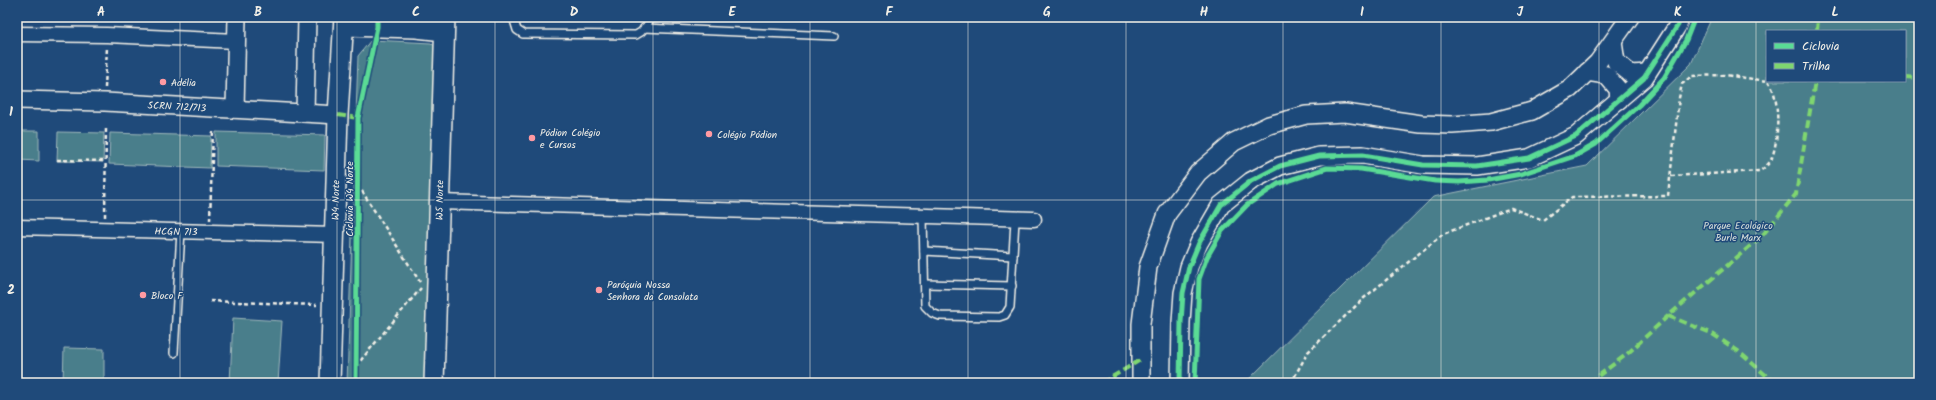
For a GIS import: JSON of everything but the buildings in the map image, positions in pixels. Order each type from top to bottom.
[{"type":"main road","points":[[344,22],[416,28],[445,24]]},
{"type":"main road","name":"W4 Norte","points":[[330,383],[338,115],[344,22]]},
{"type":"main road","name":"W5 Norte","points":[[434,383],[445,24]]},
{"type":"street","points":[[235,110],[237,17]]},
{"type":"street","points":[[305,113],[307,17]]},
{"type":"street","points":[[1141,383],[1141,324],[1148,267],[1167,214],[1198,173],[1234,142],[1269,125],[1306,115],[1345,112],[1421,124],[1452,125],[1490,122],[1532,111],[1570,88],[1588,72],[1598,62],[1630,17]]},
{"type":"street","points":[[1180,383],[1180,322],[1183,293],[1189,268],[1199,243],[1221,205],[1251,181],[1280,166],[1319,156],[1363,155],[1423,165],[1477,166],[1529,158],[1576,136],[1647,73],[1678,25],[1680,17]]},
{"type":"street","points":[[17,34],[107,35],[236,41]]},
{"type":"street","points":[[1613,42],[1616,62],[1631,74],[1647,73]]},
{"type":"street","points":[[1588,72],[1606,75],[1618,89],[1618,100]]},
{"type":"street","name":"SCRN 712/713","points":[[17,100],[105,102],[338,115]]},
{"type":"street","points":[[439,202],[923,217],[954,216],[1015,220],[1034,219]]},
{"type":"street","name":"HCGN 713","points":[[17,227],[335,235]]},
{"type":"lane","points":[[513,17],[517,30],[523,34],[636,35],[648,24],[648,17]]},
{"type":"lane","points":[[644,28],[834,36]]},
{"type":"lane","points":[[923,217],[926,306],[932,313],[940,316],[999,318],[1006,315],[1010,308],[1015,220]]},
{"type":"lane","points":[[174,353],[181,231]]},
{"type":"lane","points":[[924,251],[1013,256]]},
{"type":"lane","points":[[925,284],[1012,286]]},
{"type":"path","points":[[105,102],[107,35]]},
{"type":"path","points":[[1291,383],[1308,352],[1364,298],[1443,234],[1511,208],[1543,220],[1572,197],[1668,196],[1679,98],[1682,84],[1692,76],[1725,75],[1766,81]]},
{"type":"path","points":[[1671,176],[1760,171],[1771,160],[1778,133],[1775,100],[1768,82]]},
{"type":"path","points":[[105,221],[106,126]]},
{"type":"path","points":[[210,224],[213,129]]},
{"type":"path","points":[[57,160],[105,161]]},
{"type":"path","points":[[356,369],[423,286],[358,185]]},
{"type":"path","points":[[210,301],[320,305]]},
{"type":"path","points":[[356,369],[357,358]]},
{"type":"green space","name":"Parque Ecológico Burle Marx","points":[[1712,17],[1919,17],[1919,383],[1245,383],[1433,197],[1587,166],[1691,64]]},
{"type":"green space","points":[[371,40],[431,43],[438,49],[427,383],[347,383],[358,56]]},
{"type":"green space","points":[[17,131],[39,131],[39,161],[17,160]]},
{"type":"green space","points":[[58,132],[104,133],[103,162],[57,161]]},
{"type":"green space","points":[[216,132],[325,135],[324,170],[216,166]]},
{"type":"green space","points":[[110,133],[211,136],[210,168],[109,164]]},
{"type":"green space","points":[[233,318],[282,321],[278,383],[230,383]]},
{"type":"green space","points":[[64,348],[104,349],[104,383],[63,383]]},
{"type":"marked path","points":[[1817,30],[1818,17]]},
{"type":"marked path","points":[[1906,77],[1919,78]]},
{"type":"marked path","points":[[1589,383],[1627,354],[1668,316],[1762,236],[1796,194],[1815,82]]},
{"type":"marked path","points":[[338,115],[358,118]]},
{"type":"marked path","points":[[1668,316],[1711,333],[1738,351],[1775,383]]},
{"type":"marked path","points":[[1102,383],[1142,359]]},
{"type":"cycle path","name":"Ciclovia W4 Norte","points":[[356,383],[358,118],[377,27],[377,17]]},
{"type":"cycle path","points":[[1180,383],[1183,293],[1189,267],[1199,243],[1221,205],[1251,181],[1280,166],[1319,156],[1363,155],[1423,165],[1477,166],[1529,158],[1576,136],[1644,78],[1678,25],[1680,17]]},
{"type":"cycle path","points":[[1195,383],[1199,279],[1207,257],[1222,231],[1247,205],[1278,184],[1327,168],[1361,169],[1435,181],[1459,182],[1488,180],[1521,174],[1575,156],[1596,144],[1639,105],[1664,78],[1686,40],[1695,17]]},
{"type":"place","name":"Adélia","points":[[163,82]]},
{"type":"place","name":"Colégio Pódion","points":[[709,134]]},
{"type":"place","name":"Pódion Colégio e Cursos","points":[[532,138]]},
{"type":"place","name":"Paróquia Nossa Senhora da Consolata","points":[[599,290]]},
{"type":"place","name":"Bloco F","points":[[143,295]]}]
